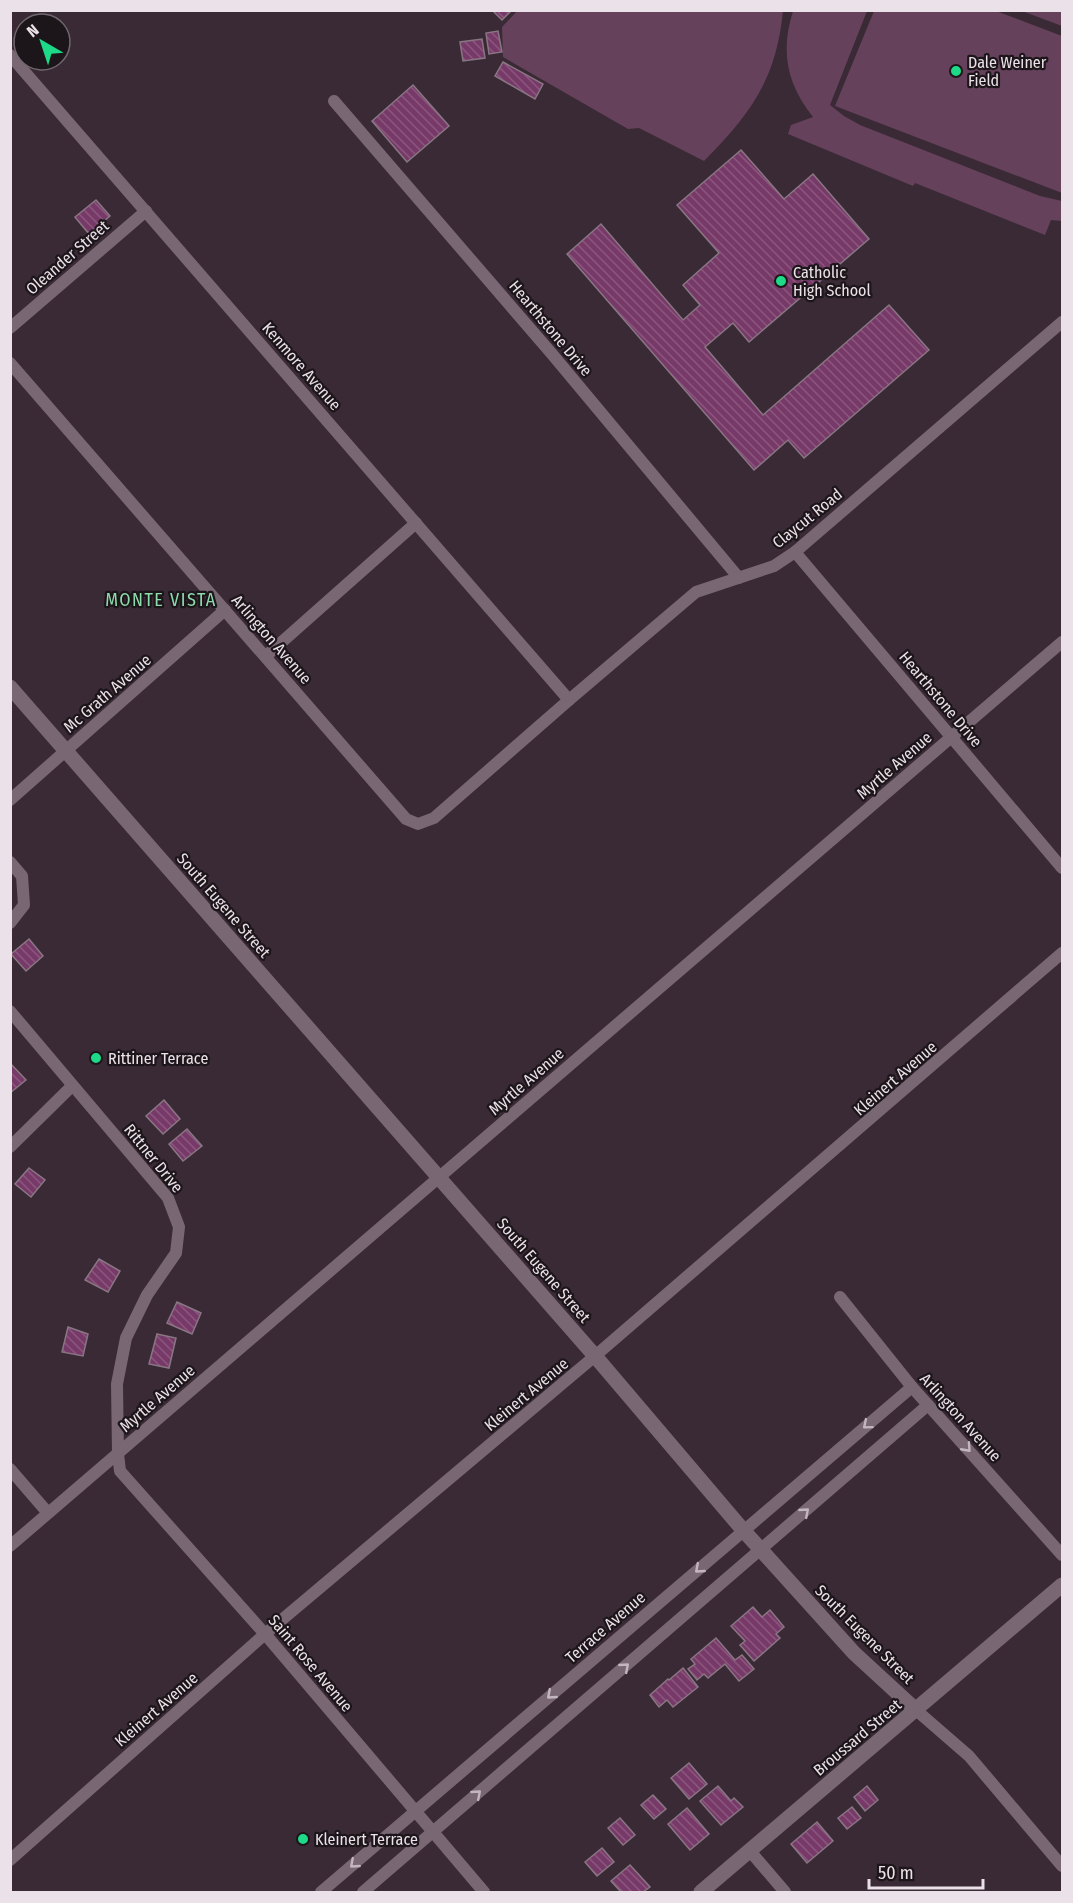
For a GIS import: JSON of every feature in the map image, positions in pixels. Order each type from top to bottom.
[{"type":"street","name":"Kenmore Avenue","points":[[10,55],[569,700]]},
{"type":"street","name":"Hearthstone Drive","points":[[334,101],[552,354],[739,578]]},
{"type":"street","name":"Oleander Street","points":[[10,328],[146,211]]},
{"type":"street","name":"Claycut Road","points":[[418,824],[434,818],[696,592],[774,566],[795,552],[1062,322]]},
{"type":"street","name":"Arlington Avenue","points":[[10,363],[406,819],[418,824]]},
{"type":"street","points":[[266,656],[416,523]]},
{"type":"street","name":"Hearthstone Drive","points":[[795,552],[1062,868]]},
{"type":"street","name":"Mc Grath Avenue","points":[[10,800],[225,610]]},
{"type":"street","name":"Myrtle Avenue","points":[[10,1546],[1062,642]]},
{"type":"street","name":"South Eugene Street","points":[[10,687],[596,1356],[743,1530],[854,1653],[969,1756],[1062,1866]]},
{"type":"street","points":[[10,862],[22,876],[24,905],[10,923]]},
{"type":"street","name":"Kleinert Avenue","points":[[10,1860],[265,1634],[596,1356],[1062,953]]},
{"type":"street","name":"Rittner Drive","points":[[10,1011],[168,1198],[179,1227],[176,1253],[147,1295],[126,1338],[117,1384],[118,1454]]},
{"type":"street","points":[[10,1146],[72,1086]]},
{"type":"street","name":"Arlington Avenue","points":[[840,1297],[912,1387],[1062,1555]]},
{"type":"street","name":"Terrace Avenue","points":[[321,1893],[912,1387]]},
{"type":"street","points":[[363,1893],[928,1405]]},
{"type":"street","name":"Saint Rose Avenue","points":[[118,1454],[120,1471],[265,1634],[484,1893]]},
{"type":"street","points":[[10,1469],[48,1513]]},
{"type":"street","name":"Broussard Street","points":[[701,1893],[1062,1585]]},
{"type":"street","points":[[750,1851],[785,1893]]},
{"type":"shaded area","points":[[518,10],[783,11],[774,57],[758,94],[748,111],[704,161],[639,128],[628,129],[503,57],[502,27]]},
{"type":"shaded area","points":[[793,11],[867,11],[830,105],[844,116],[860,125],[1040,196],[1062,201],[1062,221],[1051,220],[1045,235],[915,183],[913,186],[788,134],[791,125],[813,117],[797,92],[788,67],[787,40]]},
{"type":"shaded area","name":"Dale Weiner Field","points":[[874,11],[996,11],[1062,36],[1062,193],[835,106]]},
{"type":"shaded area","points":[[1022,11],[1062,11],[1062,26]]},
{"type":"building","points":[[492,10],[512,10],[502,20]]},
{"type":"building","points":[[498,31],[502,52],[489,54],[486,33]]},
{"type":"building","points":[[482,39],[485,58],[463,61],[460,42]]},
{"type":"building","points":[[503,62],[543,84],[535,99],[495,76]]},
{"type":"building","points":[[413,85],[449,126],[407,162],[372,121]]},
{"type":"building","points":[[741,150],[784,199],[813,174],[869,239],[749,342],[733,323],[705,347],[763,415],[889,305],[929,350],[804,458],[788,440],[754,470],[567,254],[601,224],[683,320],[700,305],[683,285],[719,253],[677,205]]},
{"type":"building","points":[[96,200],[110,216],[89,234],[75,217]]},
{"type":"building","points":[[29,939],[43,956],[26,971],[11,954]]},
{"type":"building","points":[[10,1063],[26,1080],[10,1093]]},
{"type":"building","points":[[164,1100],[180,1119],[163,1134],[146,1116]]},
{"type":"building","points":[[187,1129],[202,1146],[183,1161],[169,1144]]},
{"type":"building","points":[[29,1168],[45,1180],[31,1197],[15,1184]]},
{"type":"building","points":[[99,1259],[120,1271],[108,1292],[85,1280]]},
{"type":"building","points":[[177,1302],[201,1313],[192,1334],[167,1323]]},
{"type":"building","points":[[68,1327],[88,1334],[83,1356],[62,1352]]},
{"type":"building","points":[[157,1334],[176,1338],[169,1368],[149,1364]]},
{"type":"building","points":[[753,1607],[762,1617],[770,1610],[784,1627],[776,1634],[780,1638],[754,1661],[740,1645],[745,1641],[731,1626]]},
{"type":"building","points":[[716,1638],[735,1660],[742,1655],[754,1669],[739,1681],[725,1664],[708,1678],[704,1674],[697,1680],[688,1669],[695,1664],[691,1659]]},
{"type":"building","points":[[683,1668],[698,1687],[673,1707],[667,1700],[659,1707],[650,1695]]},
{"type":"building","points":[[689,1763],[707,1784],[689,1799],[671,1778]]},
{"type":"building","points":[[718,1786],[731,1801],[734,1798],[743,1807],[721,1825],[700,1801]]},
{"type":"building","points":[[867,1786],[878,1800],[865,1811],[854,1797]]},
{"type":"building","points":[[653,1795],[666,1809],[654,1819],[641,1805]]},
{"type":"building","points":[[852,1807],[861,1818],[847,1829],[838,1818]]},
{"type":"building","points":[[687,1808],[709,1834],[690,1850],[668,1824]]},
{"type":"building","points":[[620,1818],[635,1835],[623,1845],[608,1828]]},
{"type":"building","points":[[817,1822],[833,1841],[807,1863],[791,1844]]},
{"type":"building","points":[[602,1848],[614,1862],[597,1876],[585,1862]]},
{"type":"building","points":[[630,1865],[650,1887],[643,1892],[621,1892],[611,1881]]},
{"type":"place","name":"Dale Weiner Field","points":[[956,71]]},
{"type":"place","name":"Catholic High School","points":[[781,281]]},
{"type":"place","name":"Rittiner Terrace","points":[[96,1058]]},
{"type":"place","name":"Kleinert Terrace","points":[[303,1839]]},
{"type":"district","name":"MONTE VISTA","points":[[161,600]]}]
